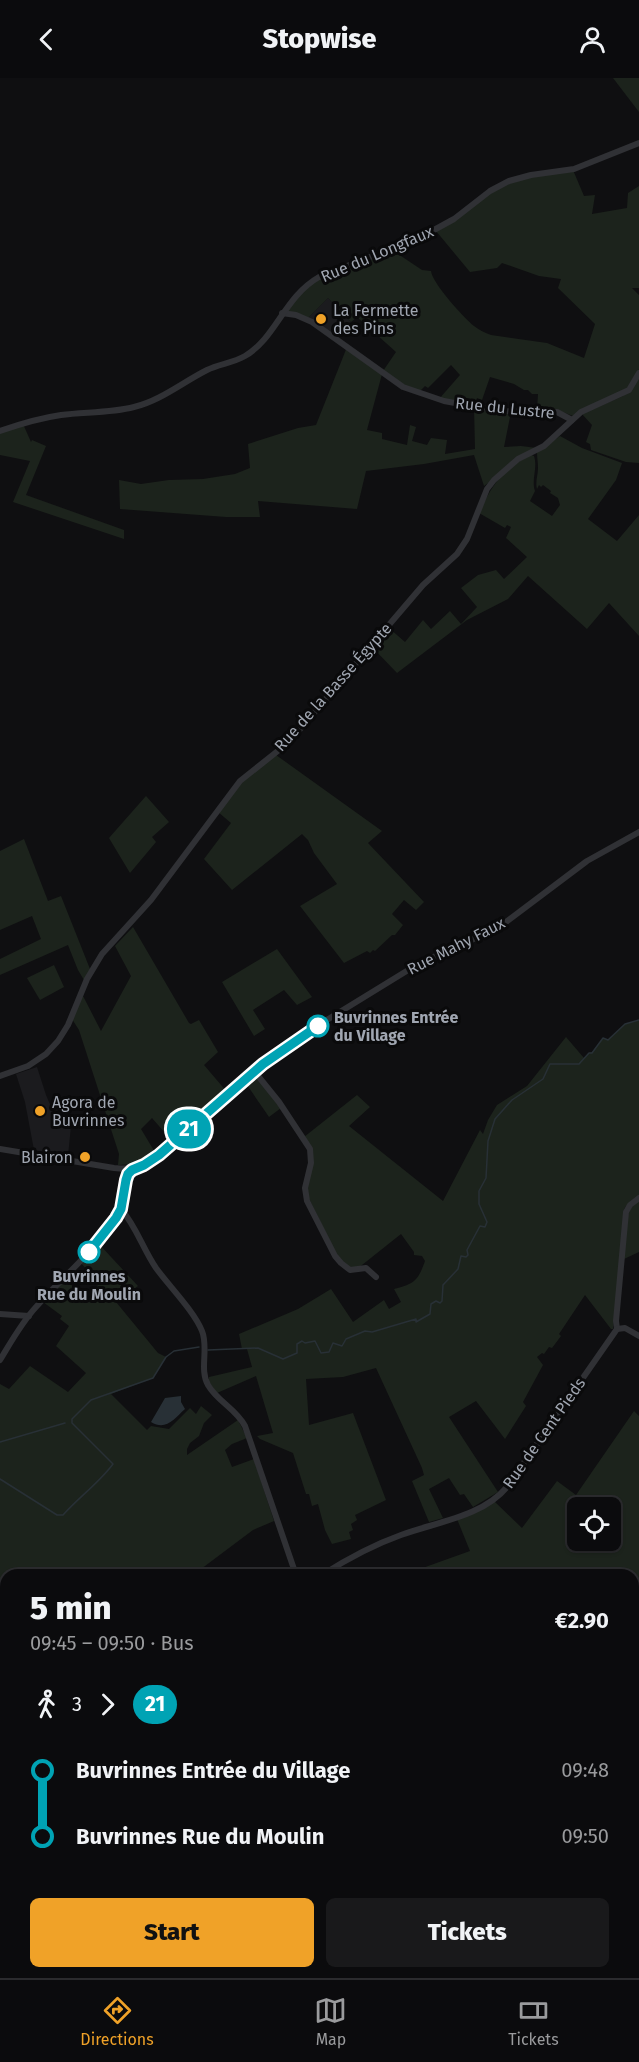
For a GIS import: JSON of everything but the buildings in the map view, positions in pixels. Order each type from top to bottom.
[{"type":"street","name":"Rue du Longfaux","points":[[0,431],[50,417],[124,409],[146,403],[207,370],[247,355],[262,341],[296,294],[314,280],[439,228],[499,185],[531,174],[574,169],[639,143]]},
{"type":"street","name":"Rue du Lustre","points":[[282,313],[297,315],[312,322],[403,387],[444,401],[500,411],[556,412],[572,420]]},
{"type":"street","name":"Rue de la Basse Égypte","points":[[0,1076],[28,1066],[46,1054],[58,1041],[68,1025],[93,966],[151,900],[234,788],[246,775],[288,742],[423,585],[457,554],[467,539],[487,489],[499,475],[518,459],[544,446],[586,409],[628,390],[639,373]]},
{"type":"street","name":"Rue Mahy Faux","points":[[132,1170],[159,1155],[254,1071],[291,1042],[418,964],[498,927],[587,861],[639,832]]},
{"type":"street","points":[[254,1071],[279,1102],[310,1149],[311,1162],[305,1194],[310,1211],[335,1256],[350,1270],[366,1268],[376,1277]]},
{"type":"street","points":[[0,1149],[132,1170],[126,1180],[121,1209],[99,1241],[29,1316],[0,1360]]},
{"type":"street","points":[[639,1198],[626,1212],[616,1321],[617,1329],[625,1328],[639,1336]]},
{"type":"street","points":[[121,1209],[128,1217],[155,1267],[201,1329],[205,1345],[204,1373],[207,1383],[245,1426],[294,1569]]},
{"type":"street","points":[[0,1314],[29,1316]]},
{"type":"street","name":"Rue de Cent Pieds","points":[[333,1569],[381,1543],[463,1514],[486,1504],[500,1494],[617,1329]]},
{"type":"shaded area","points":[[613,78],[639,78],[639,112]]},
{"type":"shaded area","points":[[573,170],[584,196],[595,195],[592,214],[627,208],[628,193],[639,186],[639,288],[632,288],[639,295],[639,369],[626,390],[573,416],[560,411],[537,410],[538,394],[532,394],[514,384],[490,377],[482,400],[477,398],[475,404],[439,399],[460,375],[451,365],[428,388],[425,386],[419,392],[410,389],[383,371],[396,352],[357,317],[351,322],[328,298],[308,318],[289,312],[288,309],[295,298],[319,280],[392,250],[422,270],[431,271],[449,300],[469,322],[480,330],[491,335],[547,343],[584,358],[595,324],[558,288],[561,279],[539,276],[502,263],[497,268],[470,272],[436,231],[487,194],[516,179]]},
{"type":"shaded area","points":[[328,298],[351,322],[333,336],[307,319]]},
{"type":"shaded area","points":[[347,347],[382,374],[367,430],[382,433],[382,439],[407,445],[410,425],[416,427],[412,441],[427,445],[431,438],[447,440],[445,454],[475,449],[474,407],[511,412],[504,447],[537,448],[484,486],[474,455],[366,471],[357,509],[258,501],[260,517],[226,517],[120,509],[119,480],[141,484],[235,474],[250,468],[248,444],[298,428],[316,425]]},
{"type":"shaded area","points":[[639,377],[639,463],[626,462],[591,450],[590,444],[586,442],[592,425],[582,414],[623,396]]},
{"type":"shaded area","points":[[23,424],[31,442],[32,440],[46,446],[26,495],[124,530],[124,539],[13,502],[30,461],[0,455],[0,433]]},
{"type":"shaded area","points":[[560,436],[582,448],[622,463],[616,480],[588,519],[617,541],[639,515],[639,636],[609,603],[587,629],[528,576],[508,599],[467,620],[397,673],[372,647],[389,628],[405,642],[423,620],[431,629],[450,611],[461,624],[477,607],[461,588],[478,575],[496,570],[504,579],[527,557],[506,538],[511,527],[507,525],[505,528],[479,513],[505,472],[531,455],[535,460],[535,491],[530,501],[552,516],[560,505],[558,498],[543,485],[541,487],[539,485],[537,489],[537,452]]},
{"type":"shaded area","points":[[276,755],[382,831],[368,843],[424,902],[416,910],[404,900],[392,914],[403,925],[395,935],[392,935],[375,951],[370,953],[367,951],[344,963],[300,906],[337,884],[302,834],[232,890],[204,859],[231,823],[218,812],[246,777]]},
{"type":"shaded area","points":[[146,796],[169,822],[152,837],[156,842],[130,873],[109,838]]},
{"type":"shaded area","points":[[24,839],[48,901],[61,896],[90,969],[84,980],[68,945],[0,975],[0,959],[41,939],[32,916],[0,930],[0,851]]},
{"type":"shaded area","points":[[133,927],[189,1023],[199,1020],[218,1052],[204,1065],[227,1092],[172,1141],[152,1118],[141,1129],[156,1154],[135,1164],[118,1165],[119,1154],[79,1030],[72,1019],[82,994],[101,1031],[131,976],[115,946]]},
{"type":"shaded area","points":[[277,949],[312,997],[297,1005],[284,990],[253,1010],[265,1029],[254,1036],[222,982]]},
{"type":"shaded area","points":[[54,965],[64,987],[40,1000],[27,978]]},
{"type":"shaded area","points":[[639,1020],[639,1196],[624,1209],[613,1329],[585,1295],[552,1348],[549,1347],[544,1354],[537,1357],[543,1365],[523,1402],[526,1406],[505,1439],[476,1401],[449,1417],[498,1492],[473,1507],[464,1494],[460,1495],[449,1478],[429,1489],[443,1518],[429,1522],[412,1481],[424,1475],[422,1468],[376,1368],[343,1377],[306,1379],[309,1425],[353,1413],[386,1500],[355,1515],[357,1520],[351,1524],[353,1530],[349,1532],[351,1539],[332,1544],[325,1530],[318,1504],[312,1506],[309,1494],[306,1494],[293,1453],[257,1436],[273,1433],[256,1376],[217,1393],[209,1382],[209,1377],[252,1367],[247,1349],[242,1349],[239,1334],[298,1309],[331,1289],[353,1322],[384,1300],[389,1309],[401,1302],[394,1289],[414,1281],[425,1261],[422,1256],[414,1255],[401,1234],[357,1269],[341,1263],[306,1193],[313,1162],[304,1137],[357,1095],[370,1107],[349,1126],[443,1201],[480,1130],[483,1134],[497,1105],[527,1086],[566,1037],[584,1058],[603,1038],[608,1040],[625,1024]]},
{"type":"shaded area","points":[[37,1067],[58,1123],[71,1126],[68,1156],[34,1150],[25,1102],[16,1074]]},
{"type":"shaded area","points":[[252,1075],[256,1076],[281,1108],[269,1117],[245,1082]]},
{"type":"shaded area","points":[[639,1199],[639,1252],[624,1259],[627,1219]]},
{"type":"shaded area","points":[[99,1244],[138,1286],[116,1302],[158,1353],[166,1357],[153,1378],[111,1394],[147,1430],[151,1426],[169,1429],[190,1408],[196,1414],[201,1406],[212,1415],[204,1423],[199,1436],[190,1443],[187,1455],[238,1420],[247,1438],[232,1444],[225,1450],[232,1467],[254,1459],[274,1521],[253,1530],[201,1569],[0,1569],[0,1384],[9,1389],[30,1366],[68,1392],[86,1373],[56,1346],[69,1326],[60,1319],[62,1316],[43,1302],[65,1279],[85,1298],[99,1284],[81,1263]]},
{"type":"shaded area","points":[[181,1396],[185,1409],[173,1420],[161,1425],[151,1422],[165,1398]]},
{"type":"shaded area","points":[[634,1411],[639,1416],[639,1569],[420,1569],[470,1551],[457,1519],[494,1501],[522,1528],[557,1481],[576,1495]]},
{"type":"waterway","points":[[208,1350],[258,1348],[283,1359],[297,1353],[297,1344],[302,1341],[305,1343],[315,1341],[321,1353],[329,1352],[333,1343],[342,1346],[346,1339],[365,1331],[372,1332],[416,1319],[416,1322],[430,1314],[431,1304],[442,1301],[443,1285],[458,1269],[461,1256],[468,1255],[467,1250],[480,1226],[485,1227],[487,1222],[479,1204],[479,1191],[486,1178],[488,1141],[495,1119],[512,1100],[543,1079],[550,1064],[579,1064],[589,1053],[592,1053],[603,1038],[608,1040],[625,1024],[639,1020]]},
{"type":"waterway","points":[[0,1479],[57,1515],[63,1515],[113,1464],[72,1423],[72,1419],[91,1400],[153,1378],[166,1357],[174,1351],[199,1347]]},
{"type":"waterway","points":[[0,1442],[65,1423]]},
{"type":"bus line","name":"21","points":[[89,1252],[121,1209],[126,1180],[132,1170],[159,1155],[263,1064],[318,1026]]},
{"type":"place","name":"La Fermette des Pins","points":[[321,319]]},
{"type":"place","name":"Buvrinnes Entrée du Village","points":[[318,1026]]},
{"type":"place","name":"Agora de Buvrinnes","points":[[40,1111]]},
{"type":"place","name":"Blairon","points":[[85,1157]]},
{"type":"place","name":"Buvrinnes Rue du Moulin","points":[[89,1252]]}]
